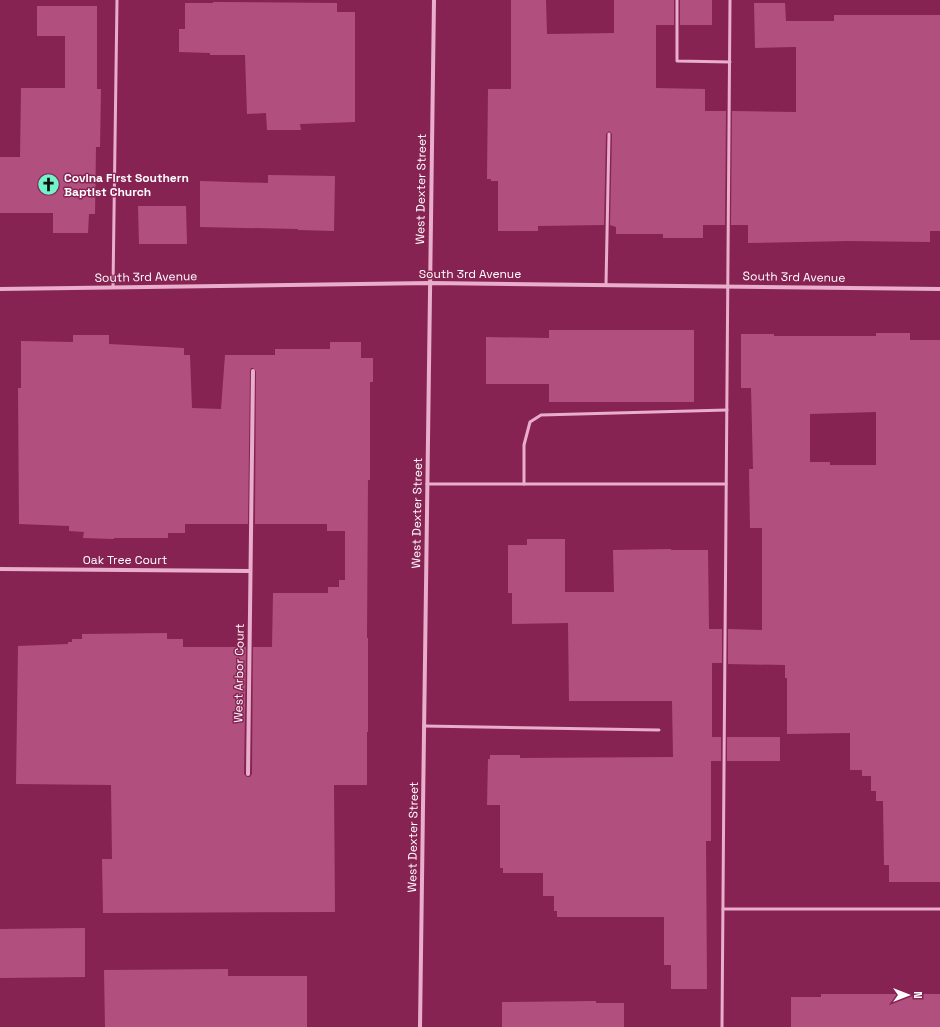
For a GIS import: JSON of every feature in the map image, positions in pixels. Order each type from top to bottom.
[{"type":"street","name":"West Dexter Street","points":[[420,1027],[434,0]]},
{"type":"street","name":"South 3rd Avenue","points":[[0,289],[430,283],[940,289]]},
{"type":"street","name":"West Arbor Court","points":[[248,774],[253,371]]},
{"type":"street","name":"Oak Tree Court","points":[[0,569],[250,571]]},
{"type":"lane","points":[[112,287],[117,0]]},
{"type":"lane","points":[[677,0],[677,61],[730,62]]},
{"type":"lane","points":[[722,1027],[730,0]]},
{"type":"lane","points":[[606,285],[609,134]]},
{"type":"lane","points":[[524,484],[524,446],[530,422],[541,414],[727,410]]},
{"type":"lane","points":[[427,484],[726,484]]},
{"type":"lane","points":[[424,726],[659,730]]},
{"type":"lane","points":[[724,909],[940,909]]},
{"type":"building","points":[[511,0],[546,0],[547,34],[614,33],[614,0],[674,0],[674,25],[656,25],[656,88],[705,89],[705,111],[726,111],[725,225],[703,225],[703,238],[663,238],[663,234],[616,234],[616,227],[610,225],[612,134],[609,131],[606,134],[604,225],[538,226],[538,231],[498,231],[498,181],[491,181],[491,179],[487,179],[488,89],[511,89]]},
{"type":"building","points":[[680,0],[712,0],[712,25],[680,25]]},
{"type":"building","points":[[185,3],[337,3],[337,12],[355,12],[355,122],[300,124],[301,130],[267,130],[266,113],[247,114],[245,55],[210,55],[210,53],[179,52],[179,29],[185,29]]},
{"type":"building","points":[[754,3],[785,3],[786,21],[834,21],[834,15],[940,15],[940,231],[930,231],[930,242],[849,241],[748,243],[748,225],[731,225],[732,111],[796,112],[796,47],[755,48]]},
{"type":"building","name":"Covina First Southern Baptist Church","points":[[37,6],[97,6],[97,89],[101,89],[100,147],[96,147],[95,214],[89,214],[88,233],[53,233],[53,213],[0,213],[0,157],[20,157],[21,88],[65,88],[65,36],[37,36]]},
{"type":"building","points":[[268,175],[335,176],[334,231],[200,227],[200,181],[268,183]]},
{"type":"building","points":[[138,206],[186,206],[187,244],[139,244]]},
{"type":"building","points":[[549,330],[694,330],[694,402],[549,402],[549,384],[486,384],[486,337],[549,338]]},
{"type":"building","points":[[876,333],[910,333],[910,340],[940,340],[940,882],[889,882],[889,865],[884,865],[883,801],[876,801],[876,791],[871,791],[871,776],[862,776],[862,770],[850,770],[850,733],[787,734],[787,678],[785,678],[785,665],[728,664],[728,629],[762,630],[762,528],[750,528],[749,469],[753,469],[751,388],[741,388],[741,334],[774,334],[774,336],[876,336]],"holes":[[[876,412],[876,465],[830,465],[830,462],[810,462],[810,414]]]},
{"type":"building","points":[[73,335],[109,335],[109,344],[184,348],[184,355],[190,355],[192,408],[221,409],[225,355],[275,355],[275,349],[330,349],[330,342],[361,342],[361,358],[373,358],[373,382],[370,382],[370,480],[368,480],[367,785],[334,785],[335,912],[103,913],[102,859],[112,859],[111,785],[16,784],[18,646],[68,644],[68,642],[72,642],[72,639],[82,639],[82,634],[167,633],[167,639],[183,639],[183,647],[246,647],[244,774],[247,777],[250,777],[252,774],[253,647],[272,647],[273,593],[328,593],[328,587],[339,587],[339,580],[345,580],[345,531],[327,531],[327,524],[255,524],[256,371],[253,368],[251,368],[250,371],[248,524],[185,524],[185,533],[168,533],[168,538],[114,539],[83,538],[84,532],[69,531],[69,526],[19,524],[18,388],[21,388],[21,341],[73,342]]},
{"type":"building","points":[[527,539],[565,539],[565,592],[614,592],[613,550],[708,550],[709,629],[722,629],[722,663],[712,663],[712,737],[721,737],[721,761],[711,761],[711,841],[706,841],[707,989],[671,989],[671,965],[664,965],[664,917],[557,917],[557,911],[554,911],[554,896],[543,896],[543,873],[503,873],[503,868],[500,868],[500,805],[487,805],[488,759],[490,759],[490,755],[520,755],[520,758],[673,757],[672,701],[569,701],[568,623],[512,624],[512,593],[508,593],[508,545],[527,545]]},
{"type":"building","points":[[727,737],[780,737],[780,761],[727,761]]},
{"type":"building","points":[[85,928],[85,977],[0,978],[0,929]]},
{"type":"building","points":[[228,969],[228,976],[307,976],[307,1027],[105,1027],[104,970]]},
{"type":"building","points":[[821,994],[940,994],[940,1027],[791,1027],[791,997],[821,997]]},
{"type":"building","points":[[596,1001],[596,1003],[624,1003],[624,1027],[502,1027],[502,1002]]},
{"type":"place","name":"Covina First Southern Baptist Church","points":[[48,185]]}]
